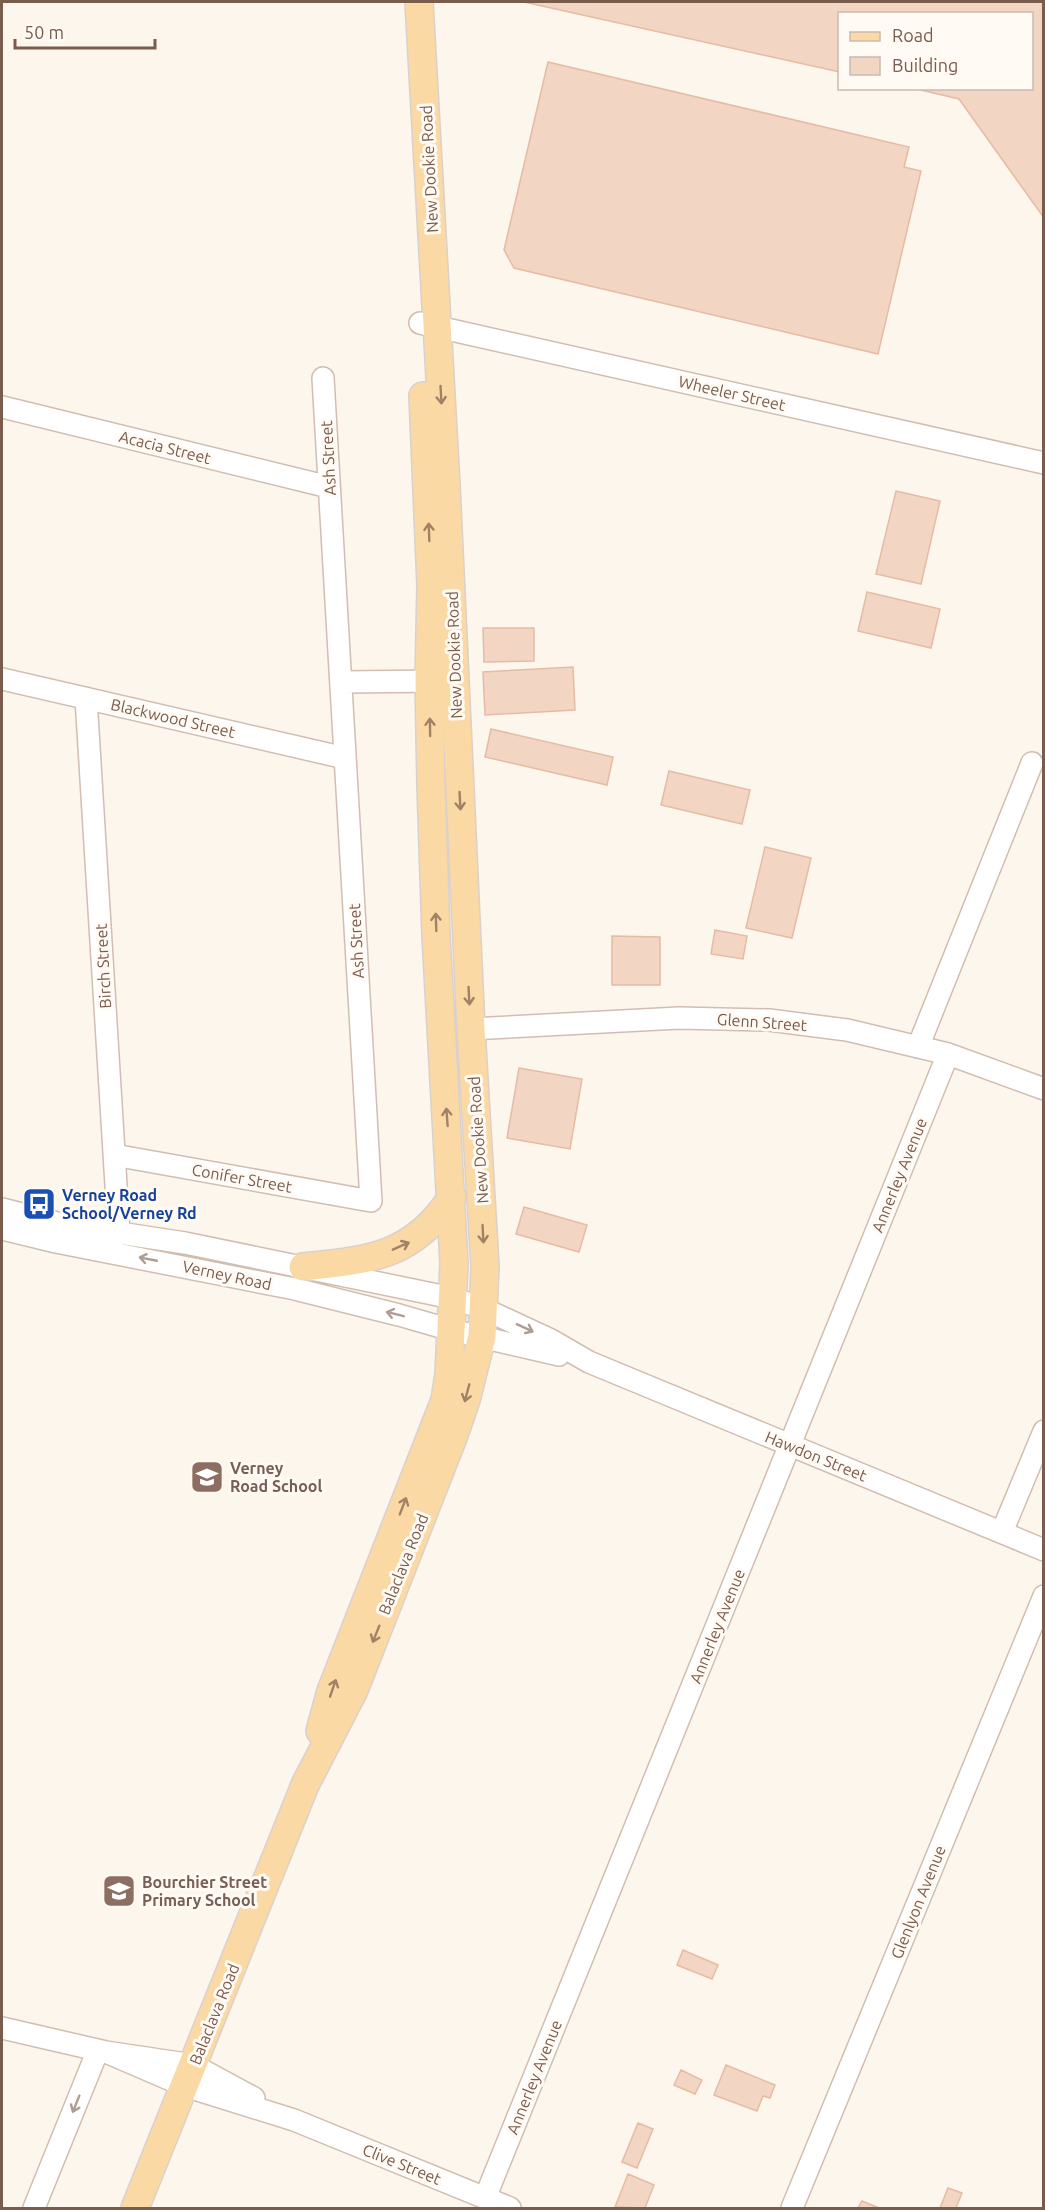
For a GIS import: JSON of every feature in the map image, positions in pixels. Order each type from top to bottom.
[{"type":"main road","name":"New Dookie Road","points":[[401,2],[429,325]]},
{"type":"main road","name":"New Dookie Road","points":[[419,2],[442,681],[471,1029],[485,1266],[482,1336]]},
{"type":"main road","name":"New Dookie Road","points":[[442,681],[436,936],[452,1197],[454,1263],[451,1330]]},
{"type":"main road","points":[[303,1268],[383,1254],[405,1245],[431,1226],[452,1197]]},
{"type":"main road","name":"Balaclava Road","points":[[305,1785],[331,1690],[445,1400],[451,1330]]},
{"type":"main road","name":"Balaclava Road","points":[[135,2208],[305,1785],[354,1690],[454,1435],[466,1400],[482,1336]]},
{"type":"street","name":"Wheeler Street","points":[[429,325],[1044,463]]},
{"type":"street","name":"Ash Street","points":[[323,378],[371,1201]]},
{"type":"street","name":"Acacia Street","points":[[2,407],[329,487]]},
{"type":"street","name":"Blackwood Street","points":[[2,679],[345,758]]},
{"type":"street","points":[[341,682],[442,681]]},
{"type":"street","name":"Birch Street","points":[[86,698],[119,1234]]},
{"type":"street","points":[[918,1047],[1032,763]]},
{"type":"street","name":"Glenn Street","points":[[471,1029],[679,1018],[769,1020],[847,1030],[948,1054],[1044,1089]]},
{"type":"street","name":"Annerley Avenue","points":[[485,2198],[948,1054]]},
{"type":"street","name":"Conifer Street","points":[[114,1155],[371,1201]]},
{"type":"street","name":"Verney Road","points":[[2,1209],[61,1224],[185,1243],[452,1298]]},
{"type":"street","name":"Verney Road","points":[[2,1229],[56,1242],[295,1289],[451,1330]]},
{"type":"street","name":"Hawdon Street","points":[[452,1298],[482,1308],[551,1340],[589,1362],[1044,1550]]},
{"type":"street","name":"Hawdon Street","points":[[451,1330],[589,1362]]},
{"type":"street","points":[[1002,1532],[1044,1431]]},
{"type":"street","name":"Glenlyon Avenue","points":[[792,2208],[1044,1596]]},
{"type":"street","name":"Clive Street","points":[[2,2028],[102,2051],[189,2076],[510,2208]]},
{"type":"street","points":[[34,2208],[102,2051]]},
{"type":"building","points":[[524,2],[1044,2],[1044,218],[959,99],[921,90],[1033,90],[1033,12],[838,12],[838,72]]},
{"type":"building","points":[[548,62],[909,147],[904,167],[921,171],[878,354],[514,268],[504,250]]},
{"type":"building","points":[[896,491],[940,501],[921,584],[876,574]]},
{"type":"building","points":[[867,592],[940,609],[931,648],[858,631]]},
{"type":"building","points":[[483,628],[534,628],[534,661],[484,662]]},
{"type":"building","points":[[573,667],[575,710],[485,715],[483,672]]},
{"type":"building","points":[[491,729],[613,757],[607,785],[485,757]]},
{"type":"building","points":[[669,771],[750,790],[742,824],[661,805]]},
{"type":"building","points":[[765,847],[811,858],[792,938],[746,928]]},
{"type":"building","points":[[715,930],[747,936],[743,959],[711,954]]},
{"type":"building","points":[[612,936],[660,937],[660,985],[612,985]]},
{"type":"building","points":[[519,1068],[582,1079],[570,1149],[507,1138]]},
{"type":"building","points":[[524,1207],[587,1225],[579,1252],[516,1234]]},
{"type":"building","points":[[683,1950],[718,1965],[712,1979],[677,1965]]},
{"type":"building","points":[[726,2065],[775,2085],[770,2098],[763,2096],[757,2111],[714,2095]]},
{"type":"building","points":[[681,2070],[702,2080],[695,2094],[674,2085]]},
{"type":"building","points":[[638,2123],[653,2129],[637,2168],[622,2162]]},
{"type":"building","points":[[628,2174],[654,2185],[645,2208],[615,2207]]},
{"type":"building","points":[[948,2188],[962,2193],[956,2208],[940,2208]]},
{"type":"building","points":[[862,2201],[879,2208],[858,2208]]},
{"type":"place","name":"Verney Road School/Verney Rd","points":[[39,1204]]},
{"type":"place","name":"Verney Road School","points":[[207,1477]]},
{"type":"place","name":"Bourchier Street Primary School","points":[[119,1891]]}]
